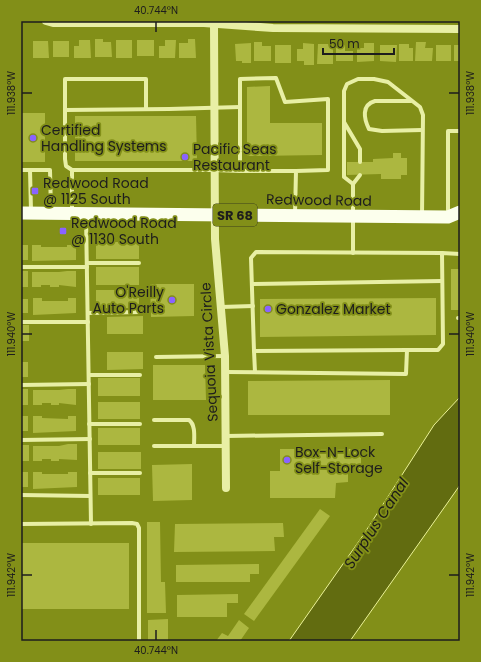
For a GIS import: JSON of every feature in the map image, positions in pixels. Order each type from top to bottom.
[{"type":"main road","name":"Redwood Road","points":[[26,213],[456,217]]},
{"type":"street","points":[[46,21],[53,23],[137,22],[214,24],[434,25],[460,29]]},
{"type":"street","name":"Sequoia Vista Circle","points":[[214,24],[215,242],[222,307],[226,372],[226,488]]},
{"type":"lane","points":[[146,110],[146,80],[65,79],[66,166],[72,170],[240,171],[328,170],[328,99],[285,102],[276,78],[240,79],[240,171]]},
{"type":"lane","points":[[353,184],[344,177],[344,91],[347,84],[358,79],[374,79],[388,82],[420,107],[423,115],[422,217]]},
{"type":"lane","points":[[411,101],[370,102],[365,110],[365,121],[369,129],[382,131],[422,130]]},
{"type":"lane","points":[[65,110],[146,110],[240,107]]},
{"type":"lane","points":[[344,122],[360,149],[360,162]]},
{"type":"lane","points":[[456,217],[448,131],[460,132]]},
{"type":"lane","points":[[21,170],[50,170],[51,213]]},
{"type":"lane","points":[[26,213],[30,170]]},
{"type":"lane","points":[[72,170],[72,213]]},
{"type":"lane","points":[[295,216],[296,171]]},
{"type":"lane","points":[[353,253],[353,184],[360,175]]},
{"type":"lane","points":[[86,213],[91,524]]},
{"type":"lane","points":[[255,372],[251,258],[256,252],[460,254]]},
{"type":"lane","points":[[254,351],[438,350],[443,344],[442,253]]},
{"type":"lane","points":[[21,267],[140,264]]},
{"type":"lane","points":[[252,284],[442,282]]},
{"type":"lane","points":[[222,307],[252,306]]},
{"type":"lane","points":[[88,313],[141,312]]},
{"type":"lane","points":[[21,322],[88,322]]},
{"type":"lane","points":[[226,372],[406,374],[407,350]]},
{"type":"lane","points":[[156,357],[225,356]]},
{"type":"lane","points":[[89,375],[140,375]]},
{"type":"lane","points":[[21,385],[89,384]]},
{"type":"lane","points":[[154,420],[192,421],[194,425],[194,446]]},
{"type":"lane","points":[[89,424],[140,424]]},
{"type":"lane","points":[[226,436],[382,434]]},
{"type":"lane","points":[[21,440],[90,439]]},
{"type":"lane","points":[[154,446],[226,446]]},
{"type":"lane","points":[[90,473],[140,473]]},
{"type":"lane","points":[[21,495],[90,496]]},
{"type":"lane","points":[[21,524],[137,524],[139,528],[139,641]]},
{"type":"water","name":"Surplus Canal","points":[[460,397],[460,485],[446,505],[350,641],[289,641],[364,534],[434,425]]},
{"type":"building","points":[[95,39],[103,39],[103,42],[111,42],[112,57],[95,57]]},
{"type":"building","points":[[188,39],[195,39],[196,58],[179,58],[179,43],[188,43]]},
{"type":"building","points":[[79,40],[90,40],[91,58],[74,58],[74,46],[79,46]]},
{"type":"building","points":[[116,40],[132,40],[132,58],[116,58]]},
{"type":"building","points":[[137,40],[154,40],[154,56],[137,56]]},
{"type":"building","points":[[165,40],[176,40],[175,58],[159,58],[159,46],[165,46]]},
{"type":"building","points":[[33,41],[48,41],[49,58],[33,58]]},
{"type":"building","points":[[53,41],[69,41],[69,57],[53,57]]},
{"type":"building","points":[[254,42],[262,42],[262,46],[271,46],[271,61],[254,61]]},
{"type":"building","points":[[416,42],[426,42],[425,48],[433,48],[432,61],[415,61]]},
{"type":"building","points":[[251,43],[251,63],[236,61],[235,44]]},
{"type":"building","points":[[303,43],[314,44],[314,65],[304,65],[304,61],[297,61],[297,49],[303,49]]},
{"type":"building","points":[[364,43],[374,43],[374,61],[357,62],[357,48],[364,48]]},
{"type":"building","points":[[318,44],[333,44],[333,64],[317,64]]},
{"type":"building","points":[[399,44],[409,44],[409,48],[413,48],[413,61],[399,61]]},
{"type":"building","points":[[275,45],[291,45],[291,63],[275,63]]},
{"type":"building","points":[[336,45],[345,45],[345,51],[353,51],[353,61],[336,61]]},
{"type":"building","points":[[380,45],[397,45],[396,62],[380,61]]},
{"type":"building","points":[[436,45],[451,45],[451,61],[436,61]]},
{"type":"building","points":[[454,45],[460,45],[460,61],[454,61]]},
{"type":"building","points":[[270,86],[270,123],[322,123],[322,155],[247,156],[247,87]]},
{"type":"building","name":"Certified Handling Systems","points":[[21,113],[45,113],[45,162],[21,162]]},
{"type":"building","points":[[75,116],[196,116],[197,161],[75,161]]},
{"type":"building","points":[[393,153],[401,153],[401,158],[407,158],[407,175],[401,175],[401,179],[381,179],[381,174],[347,175],[347,162],[373,162],[373,159],[393,158]]},
{"type":"building","points":[[96,242],[139,242],[139,259],[96,259]]},
{"type":"building","points":[[21,245],[28,245],[28,260],[21,260]]},
{"type":"building","points":[[32,245],[41,245],[41,247],[67,247],[67,245],[76,245],[76,260],[32,261]]},
{"type":"building","points":[[96,267],[139,267],[139,285],[96,285]]},
{"type":"building","points":[[451,269],[460,269],[460,310],[451,310]]},
{"type":"building","points":[[21,271],[28,271],[28,287],[21,287]]},
{"type":"building","points":[[76,271],[76,287],[59,285],[59,287],[50,287],[50,285],[41,285],[41,287],[32,287],[32,272]]},
{"type":"building","name":"O'Reilly Auto Parts","points":[[150,284],[194,284],[194,316],[151,317]]},
{"type":"building","points":[[96,290],[139,290],[139,308],[96,308]]},
{"type":"building","points":[[33,298],[42,298],[42,301],[68,301],[68,298],[76,298],[76,313],[33,315]]},
{"type":"building","points":[[436,298],[436,335],[260,337],[260,299]]},
{"type":"building","points":[[21,299],[28,299],[28,313],[21,313]]},
{"type":"building","points":[[143,316],[143,334],[107,334],[107,317]]},
{"type":"building","points":[[21,325],[29,325],[29,341],[21,341]]},
{"type":"building","points":[[107,352],[143,352],[143,369],[107,370]]},
{"type":"building","points":[[21,362],[28,362],[28,377],[21,377]]},
{"type":"building","points":[[153,365],[205,365],[206,400],[153,400]]},
{"type":"building","points":[[98,378],[140,378],[140,396],[98,396]]},
{"type":"building","points":[[390,380],[390,415],[248,415],[248,381]]},
{"type":"building","points":[[21,389],[28,389],[28,405],[21,405]]},
{"type":"building","points":[[76,389],[76,405],[59,403],[59,405],[51,405],[51,403],[42,403],[42,405],[33,405],[33,390]]},
{"type":"building","points":[[98,402],[140,402],[140,419],[98,419]]},
{"type":"building","points":[[21,416],[28,416],[28,431],[21,431]]},
{"type":"building","points":[[33,416],[42,416],[42,418],[68,419],[68,416],[76,416],[76,431],[33,433]]},
{"type":"building","points":[[98,428],[140,428],[140,445],[98,445]]},
{"type":"building","points":[[77,444],[77,460],[59,459],[59,461],[51,461],[51,459],[42,459],[42,461],[33,461],[33,446],[59,446]]},
{"type":"building","points":[[21,445],[29,445],[29,461],[21,461]]},
{"type":"building","points":[[280,449],[361,449],[361,469],[348,470],[348,482],[336,483],[335,498],[270,498],[270,471],[280,471]]},
{"type":"building","points":[[98,452],[141,452],[141,469],[98,469]]},
{"type":"building","points":[[192,464],[192,500],[153,501],[152,465]]},
{"type":"building","points":[[21,472],[28,472],[28,487],[21,487]]},
{"type":"building","points":[[33,472],[42,472],[42,474],[68,474],[68,472],[77,472],[77,487],[33,489]]},
{"type":"building","points":[[98,478],[140,478],[140,495],[98,495]]},
{"type":"building","points":[[320,509],[330,516],[254,621],[244,614]]},
{"type":"building","points":[[147,522],[160,522],[161,582],[165,582],[166,613],[147,613]]},
{"type":"building","points":[[283,523],[284,537],[274,537],[275,551],[174,552],[175,524]]},
{"type":"building","points":[[21,543],[129,543],[129,609],[21,609]]},
{"type":"building","points":[[259,564],[259,574],[250,574],[250,582],[176,582],[176,565]]},
{"type":"building","points":[[238,594],[238,603],[227,603],[227,617],[177,617],[177,595]]},
{"type":"building","points":[[168,619],[168,641],[148,641],[148,620]]},
{"type":"building","points":[[239,620],[249,628],[240,641],[216,641],[222,633],[228,636]]},
{"type":"place","name":"Certified Handling Systems","points":[[33,138]]},
{"type":"place","name":"Pacific Seas Restaurant","points":[[185,157]]},
{"type":"place","name":"Redwood Road @ 1125 South","points":[[35,191]]},
{"type":"place","name":"Redwood Road @ 1130 South","points":[[63,231]]},
{"type":"place","name":"O'Reilly Auto Parts","points":[[172,300]]},
{"type":"place","name":"Gonzalez Market","points":[[268,309]]},
{"type":"place","name":"Box-N-Lock Self-Storage","points":[[287,460]]}]
